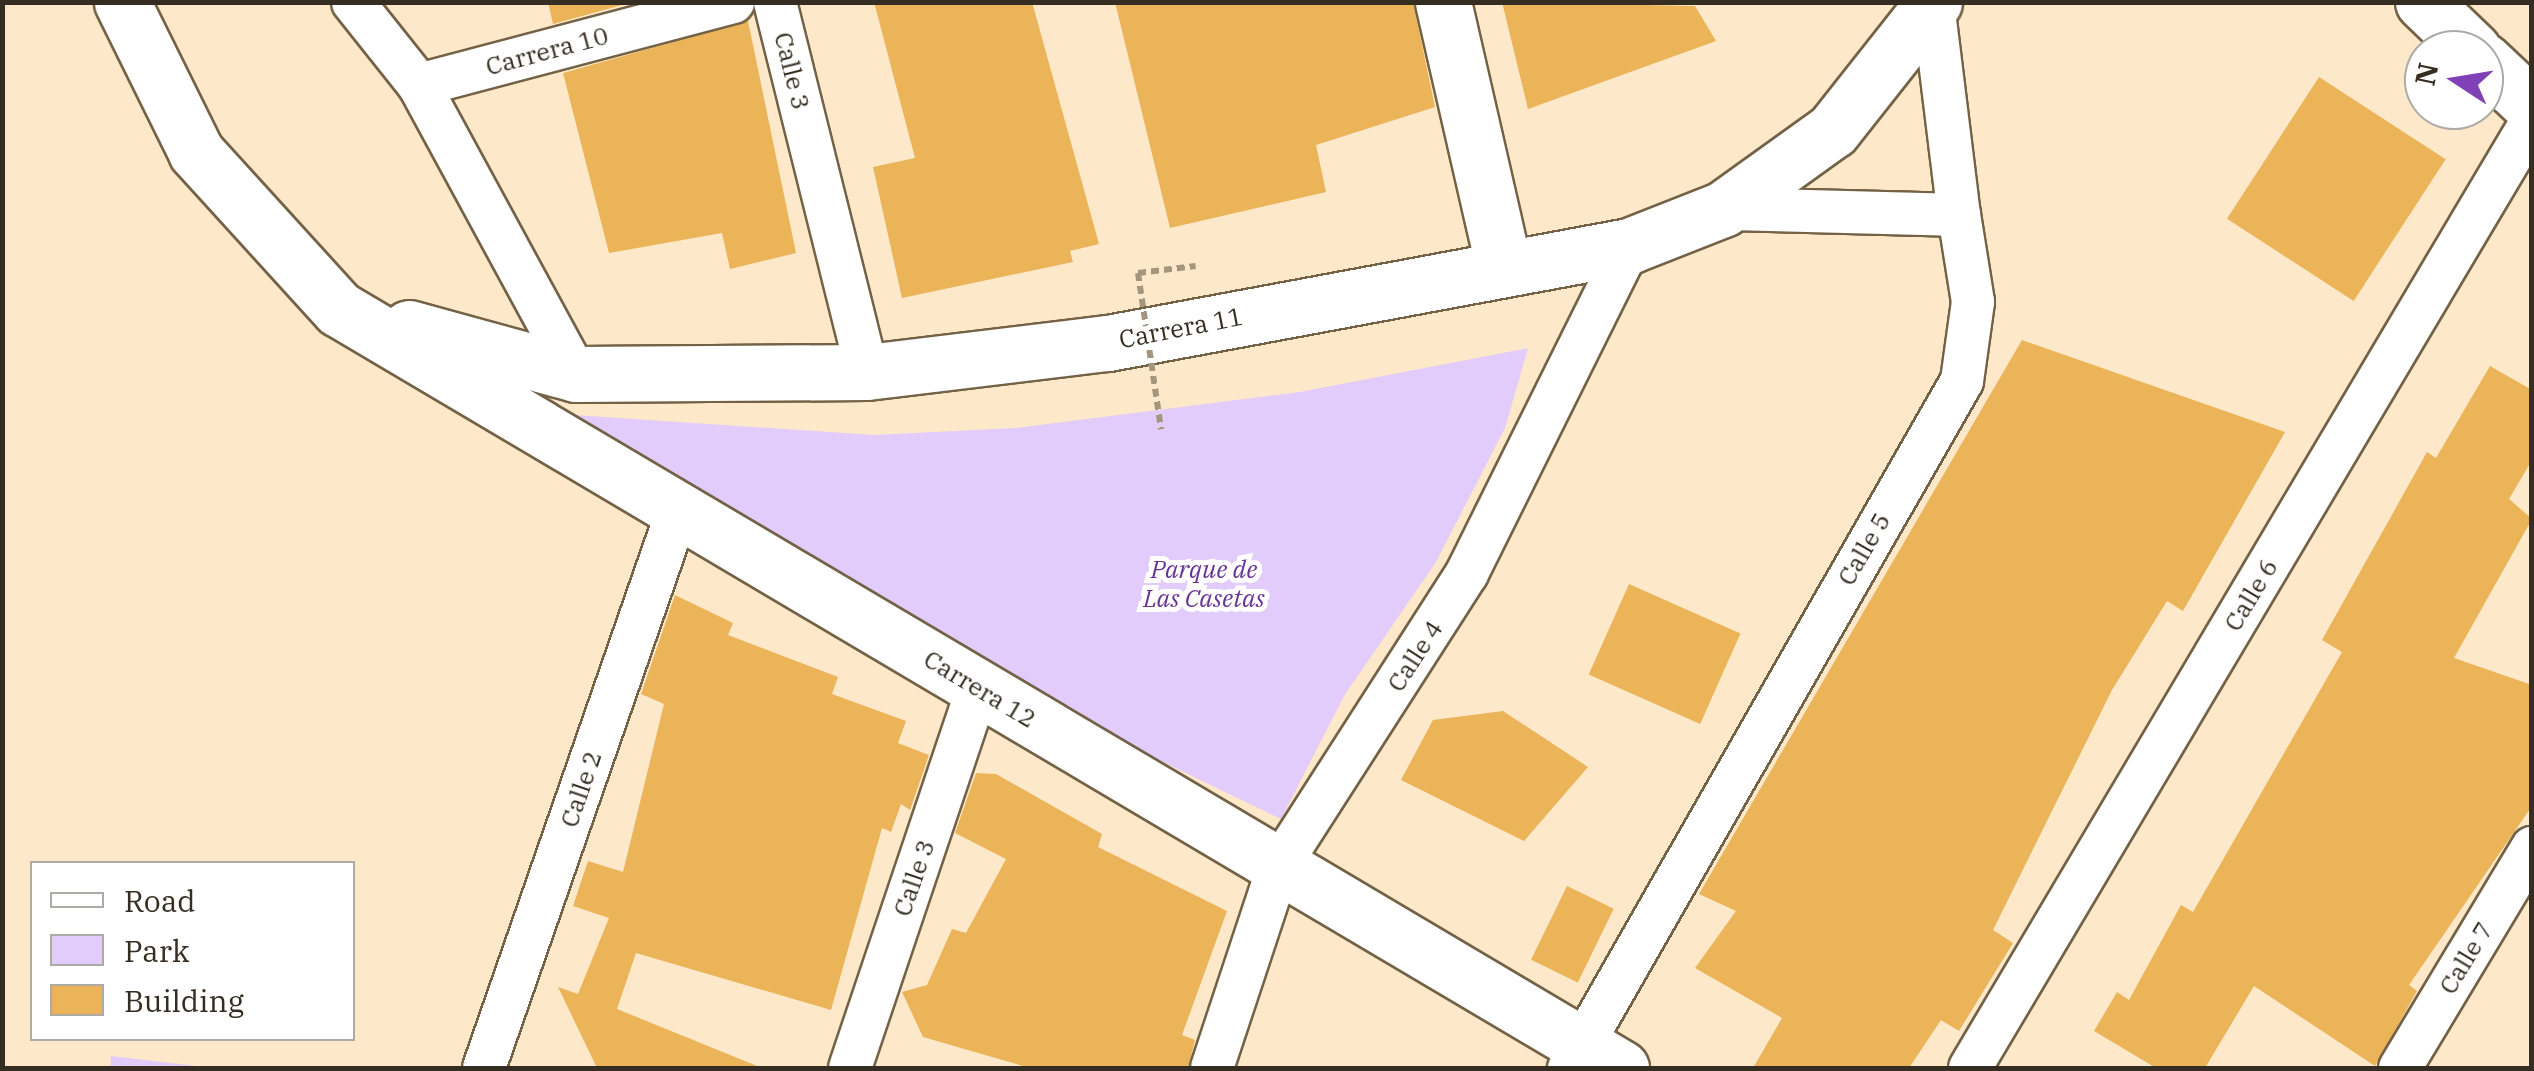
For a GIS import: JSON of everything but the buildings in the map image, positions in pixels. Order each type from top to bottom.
[{"type":"street","name":"Carrera 12","points":[[122,2],[196,152],[338,309],[1280,866],[1589,1060]]},
{"type":"street","points":[[353,2],[418,85],[576,374]]},
{"type":"street","name":"Carrera 10","points":[[418,85],[733,2]]},
{"type":"street","name":"Calle 3","points":[[775,2],[867,372]]},
{"type":"street","points":[[1443,2],[1504,265]]},
{"type":"street","points":[[2423,2],[2452,30]]},
{"type":"street","name":"Carrera 11","points":[[338,309],[576,374],[867,372],[1108,343],[1504,265],[1630,246],[1724,209],[1833,130],[1933,3]]},
{"type":"street","name":"Calle 5","points":[[1589,1060],[1962,381],[1973,302],[1933,3]]},
{"type":"street","points":[[2504,80],[2532,106]]},
{"type":"street","name":"Calle 6","points":[[1970,1068],[2532,120]]},
{"type":"street","points":[[1724,209],[1959,215]]},
{"type":"street","name":"Calle 4","points":[[1212,1068],[1280,866],[1468,573],[1630,246]]},
{"type":"street","name":"Calle 2","points":[[484,1068],[678,510]]},
{"type":"street","name":"Calle 3","points":[[850,1068],[978,688]]},
{"type":"street","name":"Calle 7","points":[[2400,1068],[2532,848]]},
{"type":"path","points":[[1138,273],[1162,429]]},
{"type":"green space","name":"Parque de Las Casetas","points":[[1528,348],[1505,428],[1436,562],[1344,696],[1281,819],[1076,720],[530,412],[874,435],[1016,428],[1300,392]]},
{"type":"green space","points":[[111,1056],[205,1067],[205,1068],[110,1068]]}]
